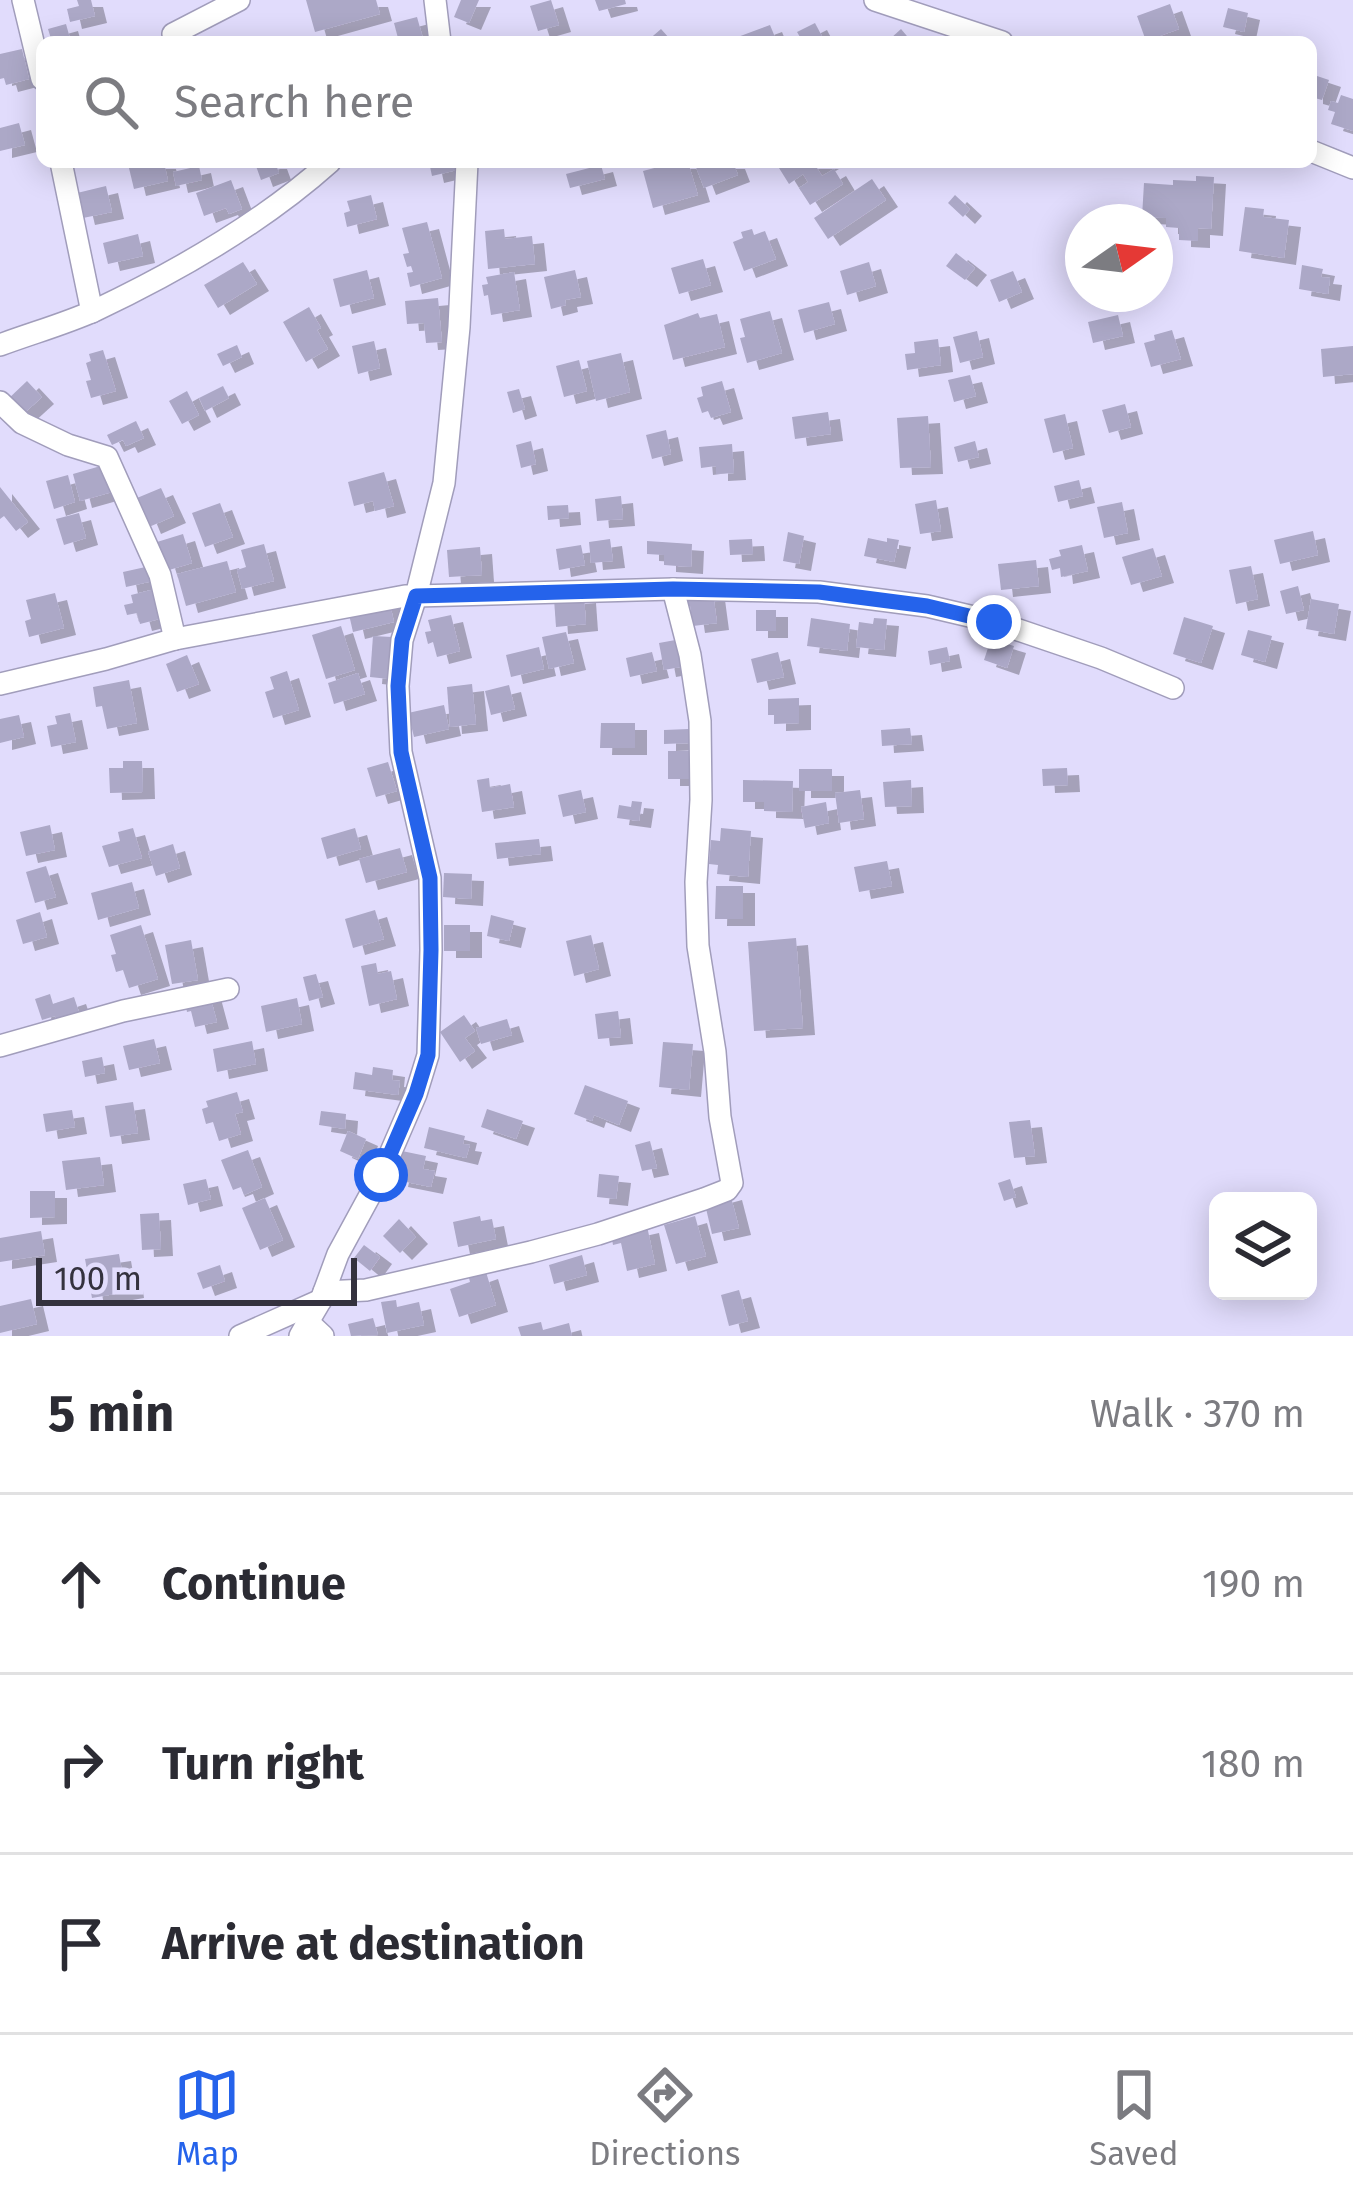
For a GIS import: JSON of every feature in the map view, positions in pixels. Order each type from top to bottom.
[{"type":"street","points":[[23,0],[36,55]]},
{"type":"street","points":[[172,34],[239,0]]},
{"type":"street","points":[[435,0],[439,36]]},
{"type":"street","points":[[875,0],[984,36]]},
{"type":"street","points":[[1317,153],[1353,168]]},
{"type":"street","points":[[62,168],[92,312]]},
{"type":"street","points":[[0,345],[92,312],[194,259],[323,168]]},
{"type":"street","points":[[311,1331],[338,1254],[381,1175],[428,1055],[430,878],[401,752],[398,686],[402,640],[444,483],[459,326],[467,168]]},
{"type":"street","points":[[0,402],[22,423],[107,457],[160,574],[176,639]]},
{"type":"street","points":[[240,1336],[322,1296],[554,1246],[704,1199],[732,1183],[698,946],[700,721],[673,589]]},
{"type":"street","points":[[0,684],[176,639],[405,596],[673,589],[819,592],[927,606],[994,622],[1173,688]]},
{"type":"street","points":[[0,1046],[123,1010],[228,988]]},
{"type":"building","points":[[77,0],[91,0],[95,16],[70,22],[67,9],[79,6]]},
{"type":"building","points":[[306,0],[376,0],[380,14],[315,32]]},
{"type":"building","points":[[461,0],[479,0],[469,23],[454,17]]},
{"type":"building","points":[[551,0],[559,25],[538,31],[530,6]]},
{"type":"building","points":[[595,0],[625,0],[626,4],[599,11]]},
{"type":"building","points":[[1170,4],[1179,29],[1144,36],[1137,16]]},
{"type":"building","points":[[1228,8],[1248,13],[1244,32],[1223,27]]},
{"type":"building","points":[[417,17],[422,36],[397,36],[394,23]]},
{"type":"building","points":[[815,23],[822,36],[799,36],[797,32]]},
{"type":"building","points":[[66,24],[69,36],[50,36],[48,29]]},
{"type":"building","points":[[770,25],[775,36],[740,36]]},
{"type":"building","points":[[22,49],[29,79],[6,85],[0,79],[0,54]]},
{"type":"building","points":[[1317,76],[1329,80],[1322,100],[1317,99]]},
{"type":"building","points":[[1341,95],[1353,99],[1353,131],[1331,124],[1335,112],[1328,110],[1331,101],[1338,103]]},
{"type":"building","points":[[19,123],[25,145],[0,151],[0,128]]},
{"type":"building","points":[[129,168],[165,168],[168,181],[134,189]]},
{"type":"building","points":[[199,168],[202,180],[176,186],[173,172]]},
{"type":"building","points":[[257,168],[277,168],[279,173],[261,180]]},
{"type":"building","points":[[430,168],[457,170],[432,176]]},
{"type":"building","points":[[602,168],[605,179],[570,188],[566,174]]},
{"type":"building","points":[[690,168],[698,195],[653,208],[643,171]]},
{"type":"building","points":[[696,168],[735,168],[738,175],[704,188]]},
{"type":"building","points":[[779,168],[817,168],[822,176],[834,169],[843,184],[810,205],[799,188],[808,182],[803,174],[789,184]]},
{"type":"building","points":[[1196,176],[1214,177],[1211,229],[1198,228],[1198,241],[1179,240],[1179,228],[1173,228],[1173,204],[1143,204],[1144,183],[1196,181]]},
{"type":"building","points":[[872,179],[886,200],[828,239],[814,218]]},
{"type":"building","points":[[231,180],[242,209],[229,214],[226,208],[204,216],[196,193]]},
{"type":"building","points":[[106,186],[112,212],[83,218],[77,193]]},
{"type":"building","points":[[371,195],[377,219],[347,227],[347,201]]},
{"type":"building","points":[[955,195],[970,209],[963,217],[948,203]]},
{"type":"building","points":[[1245,207],[1264,209],[1263,217],[1289,220],[1284,258],[1239,251]]},
{"type":"building","points":[[427,222],[442,278],[410,287],[407,273],[413,272],[403,254],[409,253],[402,228]]},
{"type":"building","points":[[504,229],[505,239],[532,236],[535,264],[488,269],[485,231]]},
{"type":"building","points":[[752,229],[754,235],[765,231],[776,259],[744,271],[733,242],[743,238],[741,232]]},
{"type":"building","points":[[138,234],[143,256],[108,264],[103,243]]},
{"type":"building","points":[[956,253],[975,268],[965,280],[946,266]]},
{"type":"building","points":[[703,259],[711,285],[679,294],[671,268]]},
{"type":"building","points":[[243,262],[257,284],[218,308],[204,285]]},
{"type":"building","points":[[869,262],[876,286],[847,295],[840,271]]},
{"type":"building","points":[[1302,265],[1323,269],[1321,277],[1330,278],[1328,294],[1299,289]]},
{"type":"building","points":[[367,270],[374,298],[340,307],[333,279]]},
{"type":"building","points":[[575,270],[581,297],[551,309],[544,277]]},
{"type":"building","points":[[1013,271],[1022,292],[999,302],[990,280]]},
{"type":"building","points":[[514,272],[520,310],[491,315],[482,285],[488,284],[486,277]]},
{"type":"building","points":[[438,298],[442,342],[426,343],[424,323],[407,324],[405,301]]},
{"type":"building","points":[[829,302],[835,324],[804,333],[798,310]]},
{"type":"building","points":[[309,307],[328,349],[306,362],[283,322]]},
{"type":"building","points":[[770,311],[782,353],[747,363],[740,319]]},
{"type":"building","points":[[698,313],[700,318],[717,314],[725,347],[673,360],[664,325]]},
{"type":"building","points":[[1118,315],[1123,336],[1093,343],[1088,322]]},
{"type":"building","points":[[1172,330],[1181,359],[1151,367],[1144,343]]},
{"type":"building","points":[[977,331],[983,357],[960,363],[953,337]]},
{"type":"building","points":[[938,339],[941,365],[907,370],[905,354],[915,353],[914,342]]},
{"type":"building","points":[[374,341],[380,368],[358,374],[352,346]]},
{"type":"building","points":[[237,345],[242,357],[223,366],[217,354]]},
{"type":"building","points":[[1353,346],[1353,374],[1323,377],[1321,349]]},
{"type":"building","points":[[103,350],[116,391],[91,398],[86,363],[91,361],[89,354]]},
{"type":"building","points":[[621,353],[630,392],[596,401],[587,361]]},
{"type":"building","points":[[579,360],[587,391],[564,397],[556,366]]},
{"type":"building","points":[[970,375],[976,396],[954,402],[948,380]]},
{"type":"building","points":[[27,381],[42,397],[20,417],[6,401]]},
{"type":"building","points":[[722,381],[731,412],[711,418],[708,411],[702,413],[697,398],[703,396],[701,387]]},
{"type":"building","points":[[223,386],[229,398],[205,411],[199,398]]},
{"type":"building","points":[[519,389],[525,409],[513,413],[507,392]]},
{"type":"building","points":[[187,391],[199,415],[182,424],[169,401]]},
{"type":"building","points":[[1125,404],[1131,427],[1109,433],[1102,410]]},
{"type":"building","points":[[828,412],[831,434],[795,439],[792,417]]},
{"type":"building","points":[[1065,414],[1073,448],[1053,453],[1044,419]]},
{"type":"building","points":[[928,416],[931,467],[900,468],[897,418]]},
{"type":"building","points":[[136,421],[144,438],[126,446],[123,440],[112,445],[107,435]]},
{"type":"building","points":[[666,430],[671,454],[652,459],[646,435]]},
{"type":"building","points":[[531,441],[536,464],[521,468],[516,445]]},
{"type":"building","points":[[975,441],[979,457],[958,462],[954,447]]},
{"type":"building","points":[[732,444],[734,473],[716,474],[716,466],[701,468],[699,447]]},
{"type":"building","points":[[104,465],[112,492],[80,501],[73,474]]},
{"type":"building","points":[[384,472],[394,506],[375,511],[373,501],[354,506],[348,482]]},
{"type":"building","points":[[68,475],[75,502],[54,509],[46,481]]},
{"type":"building","points":[[1079,480],[1083,496],[1058,502],[1054,486]]},
{"type":"building","points":[[0,487],[28,522],[16,531],[4,516],[0,519]]},
{"type":"building","points":[[161,488],[174,516],[149,527],[137,498]]},
{"type":"building","points":[[621,496],[623,519],[597,521],[595,499]]},
{"type":"building","points":[[936,500],[941,531],[920,534],[915,504]]},
{"type":"building","points":[[1122,502],[1128,533],[1104,538],[1097,507]]},
{"type":"building","points":[[220,503],[233,537],[205,547],[192,513]]},
{"type":"building","points":[[568,505],[569,518],[548,520],[547,506]]},
{"type":"building","points":[[79,513],[86,538],[64,545],[56,519]]},
{"type":"building","points":[[1313,531],[1318,555],[1280,564],[1274,540]]},
{"type":"building","points":[[788,532],[804,536],[799,564],[783,561]]},
{"type":"building","points":[[183,534],[192,563],[166,571],[157,542]]},
{"type":"building","points":[[868,538],[899,540],[894,562],[864,556]]},
{"type":"building","points":[[610,539],[613,561],[591,563],[589,542]]},
{"type":"building","points":[[752,539],[753,554],[730,555],[729,540]]},
{"type":"building","points":[[647,541],[692,544],[691,567],[664,565],[664,555],[647,554]]},
{"type":"building","points":[[264,544],[274,581],[242,589],[237,570],[246,567],[241,550]]},
{"type":"building","points":[[581,545],[585,565],[559,570],[556,549]]},
{"type":"building","points":[[1082,545],[1088,571],[1061,577],[1060,568],[1052,570],[1049,559],[1061,556],[1059,550]]},
{"type":"building","points":[[480,547],[482,575],[449,577],[447,550]]},
{"type":"building","points":[[1153,548],[1162,576],[1131,585],[1122,557]]},
{"type":"building","points":[[1036,560],[1039,586],[1001,590],[998,564]]},
{"type":"building","points":[[227,561],[236,592],[186,606],[177,574]]},
{"type":"building","points":[[150,566],[153,581],[126,587],[123,572]]},
{"type":"building","points":[[1251,566],[1258,599],[1236,604],[1229,570]]},
{"type":"building","points":[[1298,586],[1304,610],[1286,614],[1280,591]]},
{"type":"building","points":[[159,588],[167,617],[140,624],[137,613],[127,615],[124,605],[133,603],[131,595]]},
{"type":"building","points":[[55,593],[64,628],[29,637],[26,600]]},
{"type":"building","points":[[713,593],[717,623],[693,626],[690,606],[684,607],[683,598]]},
{"type":"building","points":[[584,596],[586,624],[556,627],[554,599]]},
{"type":"building","points":[[1311,599],[1339,604],[1334,634],[1306,629]]},
{"type":"building","points":[[389,600],[394,622],[353,632],[348,610]]},
{"type":"building","points":[[756,610],[776,610],[776,631],[756,631]]},
{"type":"building","points":[[451,615],[460,651],[437,657],[425,632],[431,631],[428,620]]},
{"type":"building","points":[[1184,617],[1213,626],[1201,663],[1173,654]]},
{"type":"building","points":[[811,618],[850,624],[847,651],[807,646]]},
{"type":"building","points":[[874,618],[887,619],[884,650],[856,647],[859,622],[873,624]]},
{"type":"building","points":[[341,626],[355,670],[326,679],[312,635]]},
{"type":"building","points":[[1248,630],[1272,636],[1265,662],[1241,655]]},
{"type":"building","points":[[566,632],[574,663],[549,669],[542,637]]},
{"type":"building","points":[[373,636],[392,637],[389,679],[370,677]]},
{"type":"building","points":[[681,639],[686,666],[664,670],[659,643]]},
{"type":"building","points":[[991,639],[1014,646],[1007,668],[984,660]]},
{"type":"building","points":[[539,647],[544,669],[511,677],[506,655]]},
{"type":"building","points":[[947,647],[950,661],[930,665],[928,651]]},
{"type":"building","points":[[652,652],[657,671],[630,677],[626,658]]},
{"type":"building","points":[[778,652],[784,677],[757,683],[751,659]]},
{"type":"building","points":[[187,655],[199,684],[177,692],[166,664]]},
{"type":"building","points":[[287,671],[299,710],[273,718],[265,692],[274,689],[270,677]]},
{"type":"building","points":[[358,673],[365,694],[334,704],[328,683]]},
{"type":"building","points":[[129,680],[137,723],[107,729],[93,687]]},
{"type":"building","points":[[472,684],[476,724],[450,727],[447,687]]},
{"type":"building","points":[[509,685],[515,709],[491,715],[485,691]]},
{"type":"building","points":[[799,698],[799,723],[774,724],[774,715],[768,715],[768,699]]},
{"type":"building","points":[[444,705],[449,729],[414,737],[408,713]]},
{"type":"building","points":[[70,713],[76,742],[51,747],[47,726],[57,724],[55,716]]},
{"type":"building","points":[[19,715],[24,737],[0,743],[0,719]]},
{"type":"building","points":[[601,723],[635,723],[635,748],[600,748]]},
{"type":"building","points":[[910,728],[912,744],[882,746],[881,730]]},
{"type":"building","points":[[689,729],[689,743],[664,744],[664,730]]},
{"type":"building","points":[[668,751],[693,751],[693,779],[668,779]]},
{"type":"building","points":[[123,761],[142,761],[143,792],[110,793],[109,768],[123,768]]},
{"type":"building","points":[[388,762],[397,791],[376,797],[367,768]]},
{"type":"building","points":[[1067,768],[1068,785],[1043,786],[1042,769]]},
{"type":"building","points":[[799,769],[832,769],[832,791],[799,791]]},
{"type":"building","points":[[489,778],[490,788],[510,784],[514,807],[482,812],[477,780]]},
{"type":"building","points":[[743,780],[793,781],[792,812],[764,811],[764,802],[743,802]]},
{"type":"building","points":[[911,780],[912,806],[885,807],[883,782]]},
{"type":"building","points":[[581,790],[586,812],[563,817],[558,795]]},
{"type":"building","points":[[860,790],[864,819],[839,823],[835,793]]},
{"type":"building","points":[[632,801],[642,802],[639,821],[617,818],[619,805],[631,807]]},
{"type":"building","points":[[826,802],[829,823],[805,828],[801,807]]},
{"type":"building","points":[[50,825],[55,850],[26,856],[20,832]]},
{"type":"building","points":[[133,828],[142,858],[109,867],[102,846],[120,841],[118,832]]},
{"type":"building","points":[[355,828],[361,849],[327,859],[321,838]]},
{"type":"building","points":[[721,828],[751,831],[748,877],[717,874],[718,865],[709,864],[711,840],[720,841]]},
{"type":"building","points":[[539,839],[541,854],[497,859],[495,843]]},
{"type":"building","points":[[173,844],[180,868],[156,876],[148,852]]},
{"type":"building","points":[[400,848],[407,872],[366,883],[359,859]]},
{"type":"building","points":[[887,861],[892,886],[859,892],[854,867]]},
{"type":"building","points":[[46,866],[56,897],[35,903],[26,872]]},
{"type":"building","points":[[444,873],[472,874],[471,899],[443,897]]},
{"type":"building","points":[[132,882],[139,908],[98,920],[91,893]]},
{"type":"building","points":[[716,886],[743,886],[743,919],[715,919]]},
{"type":"building","points":[[375,910],[384,939],[353,948],[345,919]]},
{"type":"building","points":[[40,912],[47,937],[23,944],[16,920]]},
{"type":"building","points":[[491,915],[514,921],[509,941],[487,936]]},
{"type":"building","points":[[141,925],[158,979],[129,988],[123,970],[116,972],[110,935]]},
{"type":"building","points":[[444,925],[470,925],[470,951],[444,951]]},
{"type":"building","points":[[591,935],[599,969],[574,976],[566,941]]},
{"type":"building","points":[[796,938],[803,1028],[754,1031],[748,942]]},
{"type":"building","points":[[191,940],[198,980],[172,984],[165,945]]},
{"type":"building","points":[[376,963],[378,974],[391,971],[397,999],[369,1006],[361,966]]},
{"type":"building","points":[[316,974],[323,997],[309,1001],[303,977]]},
{"type":"building","points":[[209,992],[217,1022],[195,1027],[184,998]]},
{"type":"building","points":[[50,994],[53,1004],[74,997],[79,1012],[42,1020],[35,999]]},
{"type":"building","points":[[297,998],[302,1024],[266,1032],[261,1006]]},
{"type":"building","points":[[618,1011],[621,1037],[598,1039],[595,1014]]},
{"type":"building","points":[[464,1015],[475,1031],[465,1038],[475,1051],[460,1062],[440,1032]]},
{"type":"building","points":[[507,1019],[512,1035],[481,1044],[476,1028]]},
{"type":"building","points":[[154,1039],[160,1063],[129,1070],[123,1046]]},
{"type":"building","points":[[252,1041],[256,1064],[217,1072],[213,1049]]},
{"type":"building","points":[[663,1042],[693,1044],[689,1090],[659,1087]]},
{"type":"building","points":[[102,1057],[105,1073],[85,1077],[82,1061]]},
{"type":"building","points":[[373,1067],[393,1070],[392,1080],[400,1081],[398,1095],[353,1089],[355,1072],[372,1075]]},
{"type":"building","points":[[585,1085],[628,1101],[619,1125],[594,1115],[592,1121],[574,1114]]},
{"type":"building","points":[[237,1092],[243,1112],[235,1114],[241,1134],[219,1141],[213,1122],[206,1124],[202,1109],[208,1107],[206,1101]]},
{"type":"building","points":[[133,1102],[138,1133],[110,1137],[105,1106]]},
{"type":"building","points":[[487,1109],[523,1121],[516,1139],[481,1127]]},
{"type":"building","points":[[72,1110],[75,1127],[46,1132],[43,1114]]},
{"type":"building","points":[[321,1111],[346,1114],[345,1129],[319,1125]]},
{"type":"building","points":[[1030,1120],[1035,1156],[1014,1158],[1009,1122]]},
{"type":"building","points":[[429,1127],[465,1136],[463,1144],[470,1145],[466,1158],[424,1148]]},
{"type":"building","points":[[348,1131],[366,1139],[358,1159],[340,1151]]},
{"type":"building","points":[[650,1141],[657,1168],[642,1171],[635,1145]]},
{"type":"building","points":[[248,1150],[262,1187],[244,1195],[241,1187],[233,1190],[221,1160]]},
{"type":"building","points":[[402,1151],[426,1156],[423,1169],[435,1171],[431,1187],[396,1180]]},
{"type":"building","points":[[100,1157],[104,1185],[66,1190],[62,1161]]},
{"type":"building","points":[[599,1174],[619,1176],[616,1199],[597,1197]]},
{"type":"building","points":[[206,1179],[211,1199],[188,1205],[183,1184]]},
{"type":"building","points":[[1010,1179],[1016,1197],[1004,1201],[998,1183]]},
{"type":"building","points":[[30,1191],[55,1191],[55,1217],[30,1218]]},
{"type":"building","points":[[730,1193],[739,1228],[712,1234],[704,1200]]},
{"type":"building","points":[[265,1198],[283,1240],[260,1250],[242,1208]]},
{"type":"building","points":[[159,1213],[161,1249],[142,1250],[140,1214]]},
{"type":"building","points":[[480,1216],[481,1221],[492,1219],[496,1239],[458,1247],[453,1222]]},
{"type":"building","points":[[695,1216],[706,1256],[676,1264],[664,1225]]},
{"type":"building","points":[[399,1219],[416,1237],[400,1253],[383,1236]]},
{"type":"building","points":[[647,1226],[655,1264],[627,1271],[621,1243],[613,1245],[611,1234]]},
{"type":"building","points":[[41,1231],[45,1255],[0,1262],[0,1238]]},
{"type":"building","points":[[364,1245],[380,1257],[370,1271],[354,1258]]},
{"type":"building","points":[[119,1254],[123,1277],[130,1276],[132,1291],[92,1298],[85,1259]]},
{"type":"building","points":[[582,1255],[587,1275],[554,1284],[549,1265]]},
{"type":"building","points":[[220,1265],[225,1281],[203,1289],[197,1273]]},
{"type":"building","points":[[486,1272],[496,1305],[459,1317],[450,1289]]},
{"type":"building","points":[[739,1290],[748,1321],[729,1326],[721,1295]]},
{"type":"building","points":[[31,1299],[37,1324],[0,1333],[0,1306]]},
{"type":"building","points":[[396,1300],[397,1307],[419,1302],[424,1325],[387,1333],[381,1302]]},
{"type":"building","points":[[373,1318],[378,1335],[351,1336],[348,1324]]},
{"type":"building","points":[[541,1322],[543,1330],[569,1323],[572,1336],[521,1336],[518,1327]]},
{"type":"route","points":[[381,1175],[428,1055],[430,878],[401,752],[398,686],[406,619],[416,596],[673,589],[819,592],[927,606],[994,622]]}]
